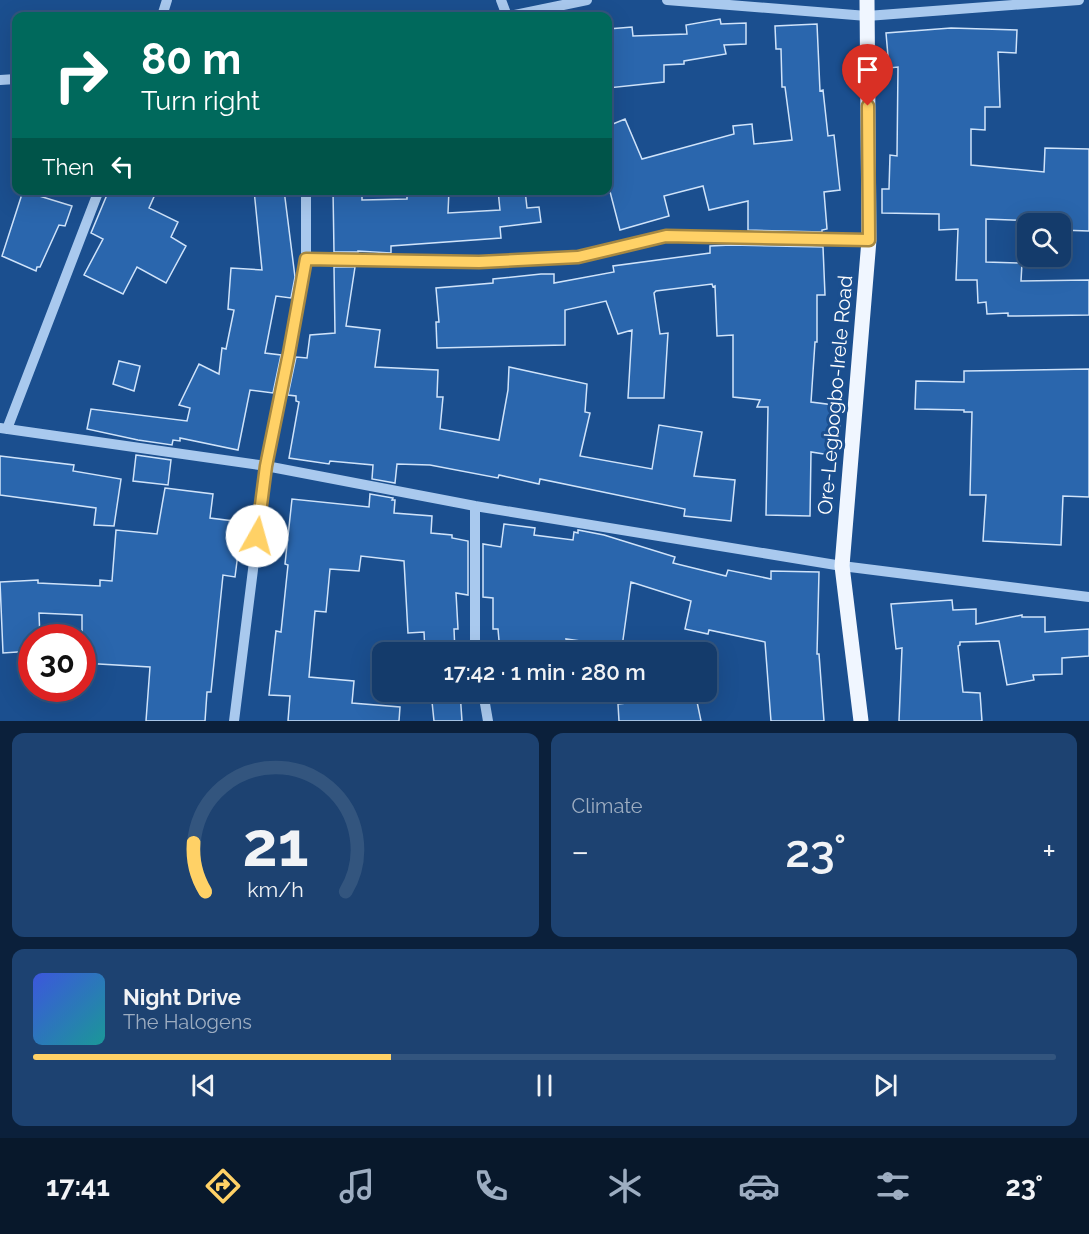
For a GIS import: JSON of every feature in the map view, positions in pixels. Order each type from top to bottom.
[{"type":"main road","name":"Ore-Legbogbo-Irele Road","points":[[861,721],[842,566],[869,240],[867,0]]},
{"type":"street","points":[[528,12],[587,0]]},
{"type":"street","points":[[668,0],[867,16],[1079,0]]},
{"type":"street","points":[[97,195],[3,428],[266,466],[475,506],[842,566],[1089,597]]},
{"type":"street","points":[[234,721],[266,466],[306,259],[306,195]]},
{"type":"street","points":[[306,259],[479,262],[578,257],[666,236],[869,240]]},
{"type":"street","points":[[475,506],[475,642]]},
{"type":"street","points":[[485,702],[488,721]]},
{"type":"building","points":[[720,19],[721,24],[746,23],[746,44],[724,45],[726,54],[684,61],[684,64],[664,65],[664,82],[612,88],[612,29],[632,27],[633,36],[687,34],[686,25]]},
{"type":"building","points":[[817,24],[820,91],[823,90],[828,136],[834,135],[840,190],[824,192],[827,229],[822,232],[748,230],[748,201],[709,210],[703,186],[664,196],[669,216],[620,230],[611,195],[612,124],[625,119],[642,159],[734,134],[733,126],[752,124],[754,144],[792,140],[785,87],[782,87],[781,49],[776,49],[775,26]]},
{"type":"building","points":[[951,28],[1017,30],[1016,53],[998,52],[1000,107],[985,107],[985,130],[971,129],[971,165],[1044,172],[1045,148],[1089,149],[1089,231],[1071,230],[1071,213],[1017,213],[1017,220],[986,219],[986,262],[1017,263],[1017,267],[1022,267],[1021,281],[1089,280],[1089,315],[987,314],[986,302],[978,303],[977,280],[956,280],[958,229],[939,230],[939,214],[882,213],[882,189],[889,189],[890,155],[897,156],[898,67],[889,68],[886,33]]},
{"type":"building","points":[[22,195],[36,195],[72,206],[65,226],[59,225],[36,271],[2,256]]},
{"type":"building","points":[[107,195],[155,195],[149,208],[178,222],[171,237],[186,246],[166,283],[137,267],[123,294],[84,275],[103,239],[91,233]]},
{"type":"building","points":[[254,195],[285,195],[295,277],[291,298],[276,296],[265,353],[281,355],[273,393],[250,390],[238,450],[180,438],[180,441],[173,440],[172,445],[87,429],[91,409],[187,421],[190,408],[179,405],[199,364],[219,374],[222,348],[226,349],[234,310],[228,309],[231,268],[262,270]]},
{"type":"building","points":[[333,195],[362,195],[362,200],[407,199],[407,195],[449,195],[448,213],[500,210],[498,195],[526,195],[527,208],[539,207],[541,222],[500,227],[501,238],[391,246],[391,253],[334,252]]},
{"type":"building","points":[[710,246],[823,247],[825,295],[817,295],[817,342],[815,342],[811,402],[842,406],[836,456],[811,452],[810,516],[766,515],[768,407],[757,407],[760,400],[733,397],[733,335],[717,336],[715,286],[713,287],[712,284],[654,293],[660,334],[668,333],[664,398],[628,398],[632,330],[618,334],[606,301],[565,310],[565,345],[437,348],[436,322],[439,322],[436,288],[493,283],[493,279],[541,274],[554,274],[554,283],[614,272],[613,266],[710,253]]},
{"type":"building","points":[[334,267],[355,267],[346,326],[380,330],[375,367],[438,370],[437,397],[443,397],[440,429],[499,440],[508,390],[509,367],[587,384],[585,412],[590,413],[580,456],[652,469],[659,425],[702,432],[694,476],[735,480],[731,521],[684,516],[685,509],[540,479],[539,484],[499,475],[498,478],[430,465],[397,464],[395,483],[372,479],[373,465],[330,461],[329,464],[289,458],[299,402],[296,401],[296,396],[288,395],[296,357],[307,358],[310,335],[335,333]]},
{"type":"building","points":[[119,361],[140,366],[134,391],[113,384]]},
{"type":"building","points":[[1089,369],[1089,497],[1063,496],[1061,545],[983,541],[986,495],[970,495],[972,412],[915,409],[916,381],[964,382],[964,371]]},
{"type":"building","points":[[136,455],[171,460],[168,485],[133,481]]},
{"type":"building","points":[[0,456],[74,465],[73,471],[121,479],[114,526],[94,525],[96,508],[0,495]]},
{"type":"building","points":[[165,488],[213,494],[210,518],[242,522],[235,577],[223,575],[211,692],[207,692],[205,721],[146,721],[150,667],[96,664],[96,624],[82,624],[82,615],[39,613],[39,624],[18,624],[18,652],[3,653],[0,582],[38,580],[38,583],[100,586],[100,580],[112,581],[116,530],[157,534]]},
{"type":"building","points":[[370,494],[393,498],[392,500],[395,500],[394,513],[432,516],[431,533],[452,535],[452,538],[468,541],[468,595],[456,593],[458,629],[454,629],[455,642],[424,642],[424,632],[408,633],[404,561],[361,556],[359,571],[330,569],[326,612],[315,611],[309,677],[354,681],[352,703],[400,707],[399,721],[288,721],[290,696],[269,695],[276,631],[281,632],[292,499],[369,507]]},
{"type":"building","points":[[504,524],[535,528],[534,535],[573,540],[574,532],[578,533],[578,530],[604,535],[675,557],[673,563],[726,576],[728,570],[771,579],[771,571],[819,572],[817,654],[819,654],[824,721],[771,721],[765,642],[709,630],[708,634],[685,629],[691,601],[631,582],[623,642],[587,642],[566,639],[566,642],[499,642],[498,629],[493,629],[493,598],[483,597],[483,544],[501,547]]},
{"type":"building","points":[[952,600],[953,610],[976,609],[976,624],[1022,615],[1022,617],[1045,617],[1045,632],[1089,629],[1089,656],[1062,658],[1062,674],[1033,675],[1034,680],[1007,685],[999,641],[960,642],[958,646],[963,692],[980,693],[982,721],[899,721],[902,648],[896,649],[891,604]]},
{"type":"building","points":[[432,702],[461,702],[462,721],[434,721]]},
{"type":"building","points":[[697,702],[701,721],[619,721],[618,704]]},
{"type":"route","points":[[257,536],[266,466],[306,259],[479,262],[578,257],[666,236],[869,240],[868,106]]}]
